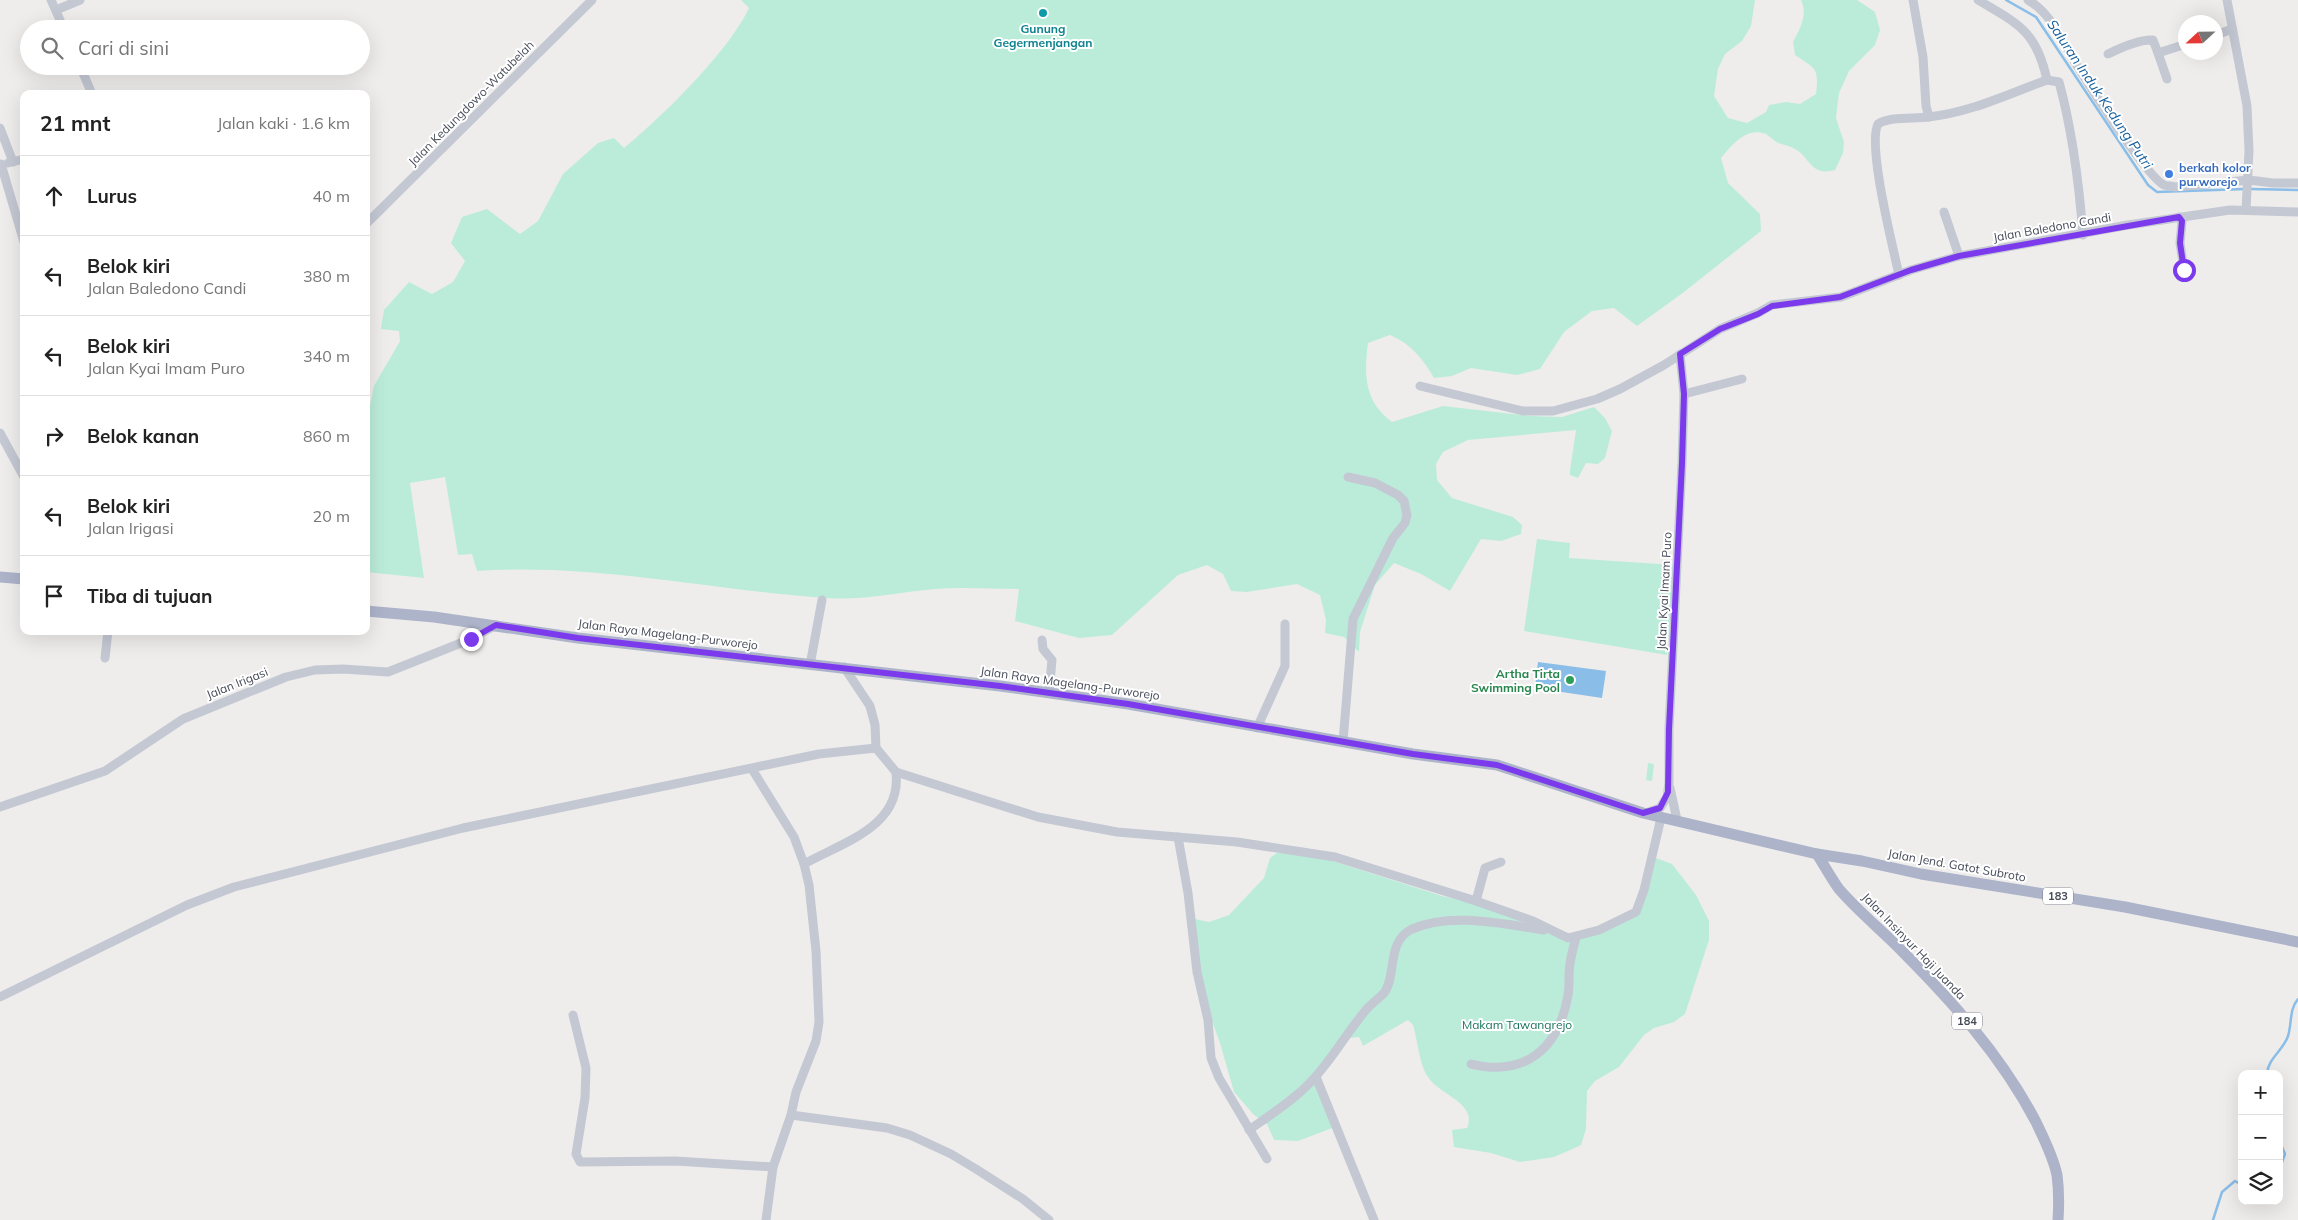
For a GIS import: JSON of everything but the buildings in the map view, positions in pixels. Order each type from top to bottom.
[{"type":"main road","points":[[0,577],[20,579]]},
{"type":"main road","name":"Jalan Raya Magelang-Purworejo","points":[[370,610],[496,625],[588,639],[844,667],[1049,693],[1128,704],[1413,754],[1497,765],[1643,813],[1817,854]]},
{"type":"main road","name":"Jalan Jend. Gatot Subroto","points":[[1817,854],[1862,861],[1921,874],[2125,908],[2298,942]]},
{"type":"main road","name":"Jalan Insinyur Haji Juanda","points":[[1817,854],[1839,888],[1851,902],[1899,948],[1964,1017],[1992,1051],[2016,1087],[2040,1131],[2053,1162],[2058,1184],[2058,1220]]},
{"type":"street","points":[[51,0],[60,20]]},
{"type":"street","points":[[56,10],[80,0]]},
{"type":"street","name":"Jalan Kedungdowo-Watubelah","points":[[370,220],[592,0]]},
{"type":"street","points":[[1913,0],[1923,58],[1928,117]]},
{"type":"street","points":[[1978,0],[2026,30],[2034,40],[2047,80]]},
{"type":"street","points":[[2028,0],[2042,10],[2054,24],[2110,116],[2146,168],[2165,186],[2248,182],[2298,183]]},
{"type":"street","points":[[2227,0],[2247,106],[2248,182],[2246,210]]},
{"type":"street","points":[[2223,32],[2232,29]]},
{"type":"street","points":[[2108,54],[2126,45],[2151,40],[2168,79]]},
{"type":"street","points":[[2158,53],[2178,47]]},
{"type":"street","points":[[84,75],[90,90]]},
{"type":"street","points":[[1899,275],[1878,165],[1876,128],[1881,122],[1928,117],[1967,109],[2047,80],[2059,82],[2071,125],[2080,184],[2082,235]]},
{"type":"street","points":[[0,128],[13,162]]},
{"type":"street","points":[[20,160],[1,164],[20,228]]},
{"type":"street","name":"Jalan Baledono Candi","points":[[1420,386],[1523,411],[1553,411],[1597,399],[1620,389],[1720,329],[1758,314],[1772,306],[1840,297],[1899,275],[1959,256],[2179,217],[2246,210],[2298,212]]},
{"type":"street","points":[[1944,212],[1959,256]]},
{"type":"street","points":[[2179,217],[2182,221],[2180,243],[2184,270]]},
{"type":"street","name":"Jalan Kyai Imam Puro","points":[[1643,813],[1654,812],[1664,804],[1668,796],[1669,729],[1676,614],[1684,394],[1680,354]]},
{"type":"street","points":[[1684,394],[1742,379]]},
{"type":"street","points":[[0,433],[20,470]]},
{"type":"street","points":[[1343,742],[1353,619],[1393,538],[1406,523],[1407,515],[1404,501],[1398,495],[1375,483],[1348,476]]},
{"type":"street","points":[[810,664],[822,600]]},
{"type":"street","points":[[1257,728],[1286,666],[1285,624]]},
{"type":"street","name":"Jalan Irigasi","points":[[0,806],[104,771],[183,718],[286,677],[315,670],[388,672],[471,639],[496,625]]},
{"type":"street","points":[[105,658],[108,635]]},
{"type":"street","points":[[1042,640],[1043,649],[1052,660],[1049,693]]},
{"type":"street","points":[[844,667],[870,706],[876,748],[896,772],[1056,822],[1117,832],[1237,842],[1326,855],[1476,900],[1533,921],[1564,938],[1576,937],[1600,930],[1636,912],[1644,890],[1661,818]]},
{"type":"street","points":[[0,998],[187,905],[234,887],[463,828],[752,769],[802,756],[876,748]]},
{"type":"street","points":[[752,769],[794,837],[804,864],[809,886],[815,942],[819,1022],[816,1041],[796,1092],[791,1115],[774,1167],[766,1220]]},
{"type":"street","points":[[804,864],[881,820],[892,804],[897,783],[896,772]]},
{"type":"street","points":[[1669,783],[1677,820]]},
{"type":"street","points":[[1178,837],[1188,893],[1197,972],[1208,1020],[1211,1058],[1219,1078],[1268,1159]]},
{"type":"street","points":[[1476,900],[1485,868],[1501,862]]},
{"type":"street","points":[[1249,1130],[1292,1099],[1316,1078],[1365,1011],[1385,991],[1394,952],[1403,936],[1411,930],[1444,921],[1462,920],[1549,930]]},
{"type":"street","points":[[1471,1064],[1488,1068],[1508,1067],[1532,1058],[1549,1043],[1559,1027],[1568,994],[1570,964],[1576,937]]},
{"type":"street","points":[[574,1015],[586,1068],[585,1098],[576,1154],[580,1162],[675,1161],[774,1167]]},
{"type":"street","points":[[1316,1078],[1374,1220]]},
{"type":"street","points":[[791,1115],[887,1128],[910,1135],[951,1154],[976,1169],[1023,1199],[1049,1220]]},
{"type":"green space","points":[[741,0],[1755,0],[1751,26],[1742,41],[1725,54],[1718,69],[1714,96],[1728,118],[1747,123],[1766,112],[1769,105],[1786,102],[1800,104],[1816,94],[1817,79],[1814,70],[1808,63],[1795,55],[1793,42],[1800,27],[1804,11],[1801,0],[1857,0],[1875,12],[1880,30],[1875,45],[1849,71],[1839,93],[1836,118],[1844,142],[1843,153],[1835,170],[1820,171],[1811,165],[1799,152],[1777,142],[1766,134],[1752,133],[1740,138],[1721,158],[1728,183],[1760,214],[1761,231],[1684,292],[1637,326],[1614,308],[1592,311],[1564,332],[1540,369],[1517,375],[1471,368],[1452,376],[1434,378],[1416,353],[1390,335],[1368,343],[1366,377],[1368,387],[1376,405],[1392,422],[1443,406],[1531,416],[1562,417],[1594,407],[1605,418],[1612,431],[1605,458],[1598,464],[1586,463],[1578,478],[1570,475],[1576,430],[1468,440],[1443,452],[1436,464],[1437,480],[1452,498],[1513,517],[1522,525],[1521,534],[1501,541],[1481,539],[1450,591],[1421,574],[1394,563],[1375,585],[1360,632],[1359,652],[1344,637],[1325,633],[1326,620],[1320,595],[1297,584],[1247,592],[1231,591],[1223,574],[1207,565],[1178,575],[1112,635],[1079,638],[1015,621],[1019,589],[945,588],[839,599],[608,574],[521,570],[477,571],[472,554],[458,555],[445,477],[410,483],[424,578],[370,572],[370,406],[374,386],[400,341],[399,331],[381,329],[384,310],[409,282],[432,294],[453,282],[465,261],[451,243],[462,217],[487,209],[520,234],[538,221],[563,174],[598,143],[614,138],[624,148],[657,119],[711,63],[726,44],[749,8]]},
{"type":"green space","points":[[1537,539],[1570,543],[1569,558],[1674,565],[1667,655],[1524,631]]},
{"type":"green space","points":[[1648,763],[1654,764],[1652,781],[1646,780]]},
{"type":"green space","name":"Makam Tawangrejo","points":[[1280,851],[1320,857],[1442,896],[1492,908],[1548,933],[1579,936],[1640,910],[1650,869],[1656,858],[1672,864],[1696,895],[1709,921],[1709,940],[1685,1014],[1674,1022],[1654,1028],[1644,1035],[1619,1067],[1595,1081],[1587,1091],[1586,1129],[1581,1145],[1577,1147],[1554,1157],[1520,1162],[1491,1153],[1454,1147],[1452,1130],[1467,1128],[1469,1119],[1467,1112],[1456,1100],[1440,1089],[1428,1077],[1421,1060],[1413,1025],[1408,1020],[1363,1046],[1359,1037],[1349,1038],[1325,1070],[1319,1082],[1335,1127],[1298,1141],[1274,1140],[1267,1124],[1254,1115],[1234,1092],[1220,1043],[1196,977],[1195,919],[1209,922],[1229,915],[1264,878],[1270,858]]},
{"type":"water","name":"Artha Tirta Swimming Pool","points":[[1538,662],[1606,671],[1602,698],[1535,688]]},
{"type":"waterway","name":"Saluran Induk Kedung Putri","points":[[2006,0],[2036,17],[2148,185],[2157,192],[2245,189]]},
{"type":"waterway","name":"Saluran Induk Kedung Putri","points":[[2250,189],[2298,190]]},
{"type":"waterway","points":[[2268,1070],[2270,1063],[2286,1041],[2292,1012],[2298,999]]},
{"type":"waterway","points":[[2283,1149],[2285,1154],[2283,1159]]},
{"type":"waterway","points":[[2213,1220],[2222,1192],[2235,1181],[2238,1183]]},
{"type":"place","name":"Gunung Gegermenjangan","points":[[1043,13]]},
{"type":"place","name":"berkah kolor purworejo","points":[[2169,174]]},
{"type":"place","name":"Artha Tirta Swimming Pool","points":[[1570,680]]},
{"type":"route","points":[[471,639],[496,625],[578,638],[844,667],[1128,704],[1413,754],[1497,765],[1643,813],[1654,812],[1664,804],[1668,796],[1669,783],[1669,729],[1676,622],[1684,394],[1680,354],[1720,329],[1758,314],[1772,306],[1805,300],[1840,297],[1911,270],[1959,256],[2179,217],[2182,219],[2180,243],[2184,270]]}]
